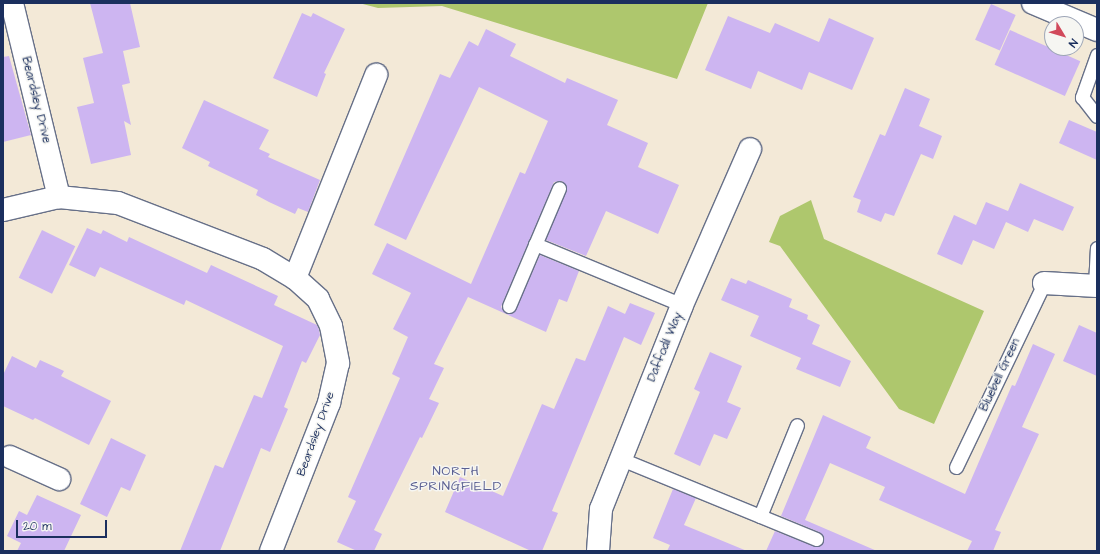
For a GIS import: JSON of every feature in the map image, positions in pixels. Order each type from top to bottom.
[{"type":"street","name":"Beardsley Drive","points":[[12,3],[59,197]]},
{"type":"street","points":[[1033,3],[1097,30]]},
{"type":"street","points":[[295,278],[376,75]]},
{"type":"street","name":"Daffodil Way","points":[[598,551],[601,509],[682,305],[750,148]]},
{"type":"street","name":"Beardsley Drive","points":[[3,210],[59,197],[118,203],[263,259],[295,278],[318,299],[331,326],[338,362],[329,403],[271,551]]},
{"type":"street","points":[[1044,283],[1096,286]]},
{"type":"street","points":[[5,460],[59,479]]},
{"type":"lane","points":[[1097,55],[1082,97],[1097,116]]},
{"type":"lane","points":[[509,306],[559,188]]},
{"type":"lane","points":[[535,244],[682,305]]},
{"type":"lane","points":[[1096,286],[1097,248]]},
{"type":"lane","name":"Bluebell Green","points":[[956,467],[1044,283]]},
{"type":"lane","points":[[760,516],[797,425]]},
{"type":"lane","points":[[621,459],[816,539]]},
{"type":"green space","points":[[359,3],[708,3],[677,79],[442,6],[378,8]]},
{"type":"green space","points":[[811,200],[824,239],[984,311],[934,424],[899,409],[780,246],[769,242],[780,216]]},
{"type":"building","points":[[90,3],[130,3],[140,47],[123,51],[130,83],[122,85],[131,125],[124,121],[131,155],[91,164],[77,107],[94,103],[83,58],[103,53]]},
{"type":"building","points":[[991,4],[1016,15],[1000,51],[975,40]]},
{"type":"building","points":[[302,13],[311,17],[313,13],[345,29],[324,73],[326,74],[317,97],[273,78]]},
{"type":"building","points":[[728,16],[770,33],[775,23],[819,42],[829,18],[874,38],[852,90],[809,72],[802,90],[758,71],[751,89],[705,70]]},
{"type":"building","points":[[486,29],[516,44],[510,56],[565,83],[567,78],[618,100],[607,125],[648,143],[638,167],[679,185],[658,234],[606,211],[586,256],[546,240],[567,187],[562,181],[554,182],[501,307],[506,313],[516,309],[540,255],[579,271],[567,302],[559,299],[546,332],[468,297],[434,364],[444,368],[429,399],[439,403],[422,438],[420,437],[374,530],[382,534],[374,551],[357,551],[337,542],[356,501],[348,497],[400,378],[392,374],[408,337],[393,329],[411,293],[372,274],[387,243],[471,284],[520,172],[525,174],[548,121],[479,87],[406,240],[374,225],[440,74],[450,78],[469,41],[478,46]]},
{"type":"building","points":[[1010,30],[1044,45],[1044,56],[1068,56],[1080,61],[1065,96],[995,65]]},
{"type":"building","points":[[9,56],[31,135],[3,142],[3,57]]},
{"type":"building","points":[[905,88],[930,99],[919,126],[942,136],[933,159],[921,154],[894,216],[885,213],[881,222],[857,212],[861,200],[853,197],[880,134],[885,136]]},
{"type":"building","points":[[204,100],[269,130],[259,149],[270,154],[268,157],[320,180],[308,212],[298,208],[295,214],[269,202],[256,195],[258,190],[208,166],[210,162],[182,148]]},
{"type":"building","points":[[1069,120],[1097,132],[1097,160],[1059,143]]},
{"type":"building","points":[[1020,183],[1074,207],[1063,231],[1034,219],[1028,232],[1006,222],[994,249],[973,240],[962,265],[937,254],[954,215],[976,225],[986,202],[1008,211]]},
{"type":"building","points":[[87,228],[101,234],[103,230],[127,242],[129,237],[207,273],[211,265],[278,296],[274,305],[317,325],[320,335],[306,363],[302,361],[284,407],[288,409],[270,452],[261,448],[220,551],[180,551],[215,465],[223,468],[254,395],[262,398],[283,346],[186,300],[184,305],[100,267],[95,277],[69,265]]},
{"type":"building","points":[[42,230],[75,246],[52,294],[19,278]]},
{"type":"building","points":[[731,278],[746,284],[748,280],[792,299],[789,307],[808,315],[807,319],[820,325],[812,344],[851,361],[840,387],[796,369],[801,358],[750,336],[759,316],[721,300]]},
{"type":"building","points":[[630,303],[655,313],[641,345],[624,337],[552,511],[558,513],[542,551],[531,551],[445,512],[460,477],[503,496],[542,404],[554,409],[576,358],[585,361],[608,306],[625,314]]},
{"type":"building","points":[[1079,325],[1097,333],[1097,376],[1063,361]]},
{"type":"building","points":[[1033,344],[1055,354],[1022,427],[1039,434],[995,530],[1001,532],[993,551],[967,551],[972,541],[879,500],[885,487],[830,463],[805,520],[877,551],[766,551],[775,531],[813,546],[823,542],[824,538],[819,532],[781,516],[823,415],[871,437],[866,448],[965,494],[1012,385],[1015,386]]},
{"type":"building","points":[[710,352],[742,366],[727,402],[741,408],[727,439],[714,434],[700,466],[674,454],[700,392],[694,389]]},
{"type":"building","points":[[12,356],[36,368],[40,360],[64,371],[61,376],[111,401],[89,445],[35,418],[33,420],[3,406],[3,375]]},
{"type":"building","points":[[111,438],[146,455],[130,491],[121,487],[107,517],[80,504]]},
{"type":"building","points":[[673,489],[696,498],[684,525],[747,551],[667,551],[670,545],[653,538]]},
{"type":"building","points":[[37,495],[81,515],[64,551],[17,551],[21,543],[7,536],[19,511],[27,515]]},
{"type":"district","name":"NORTH SPRINGFIELD","points":[[456,480]]}]
